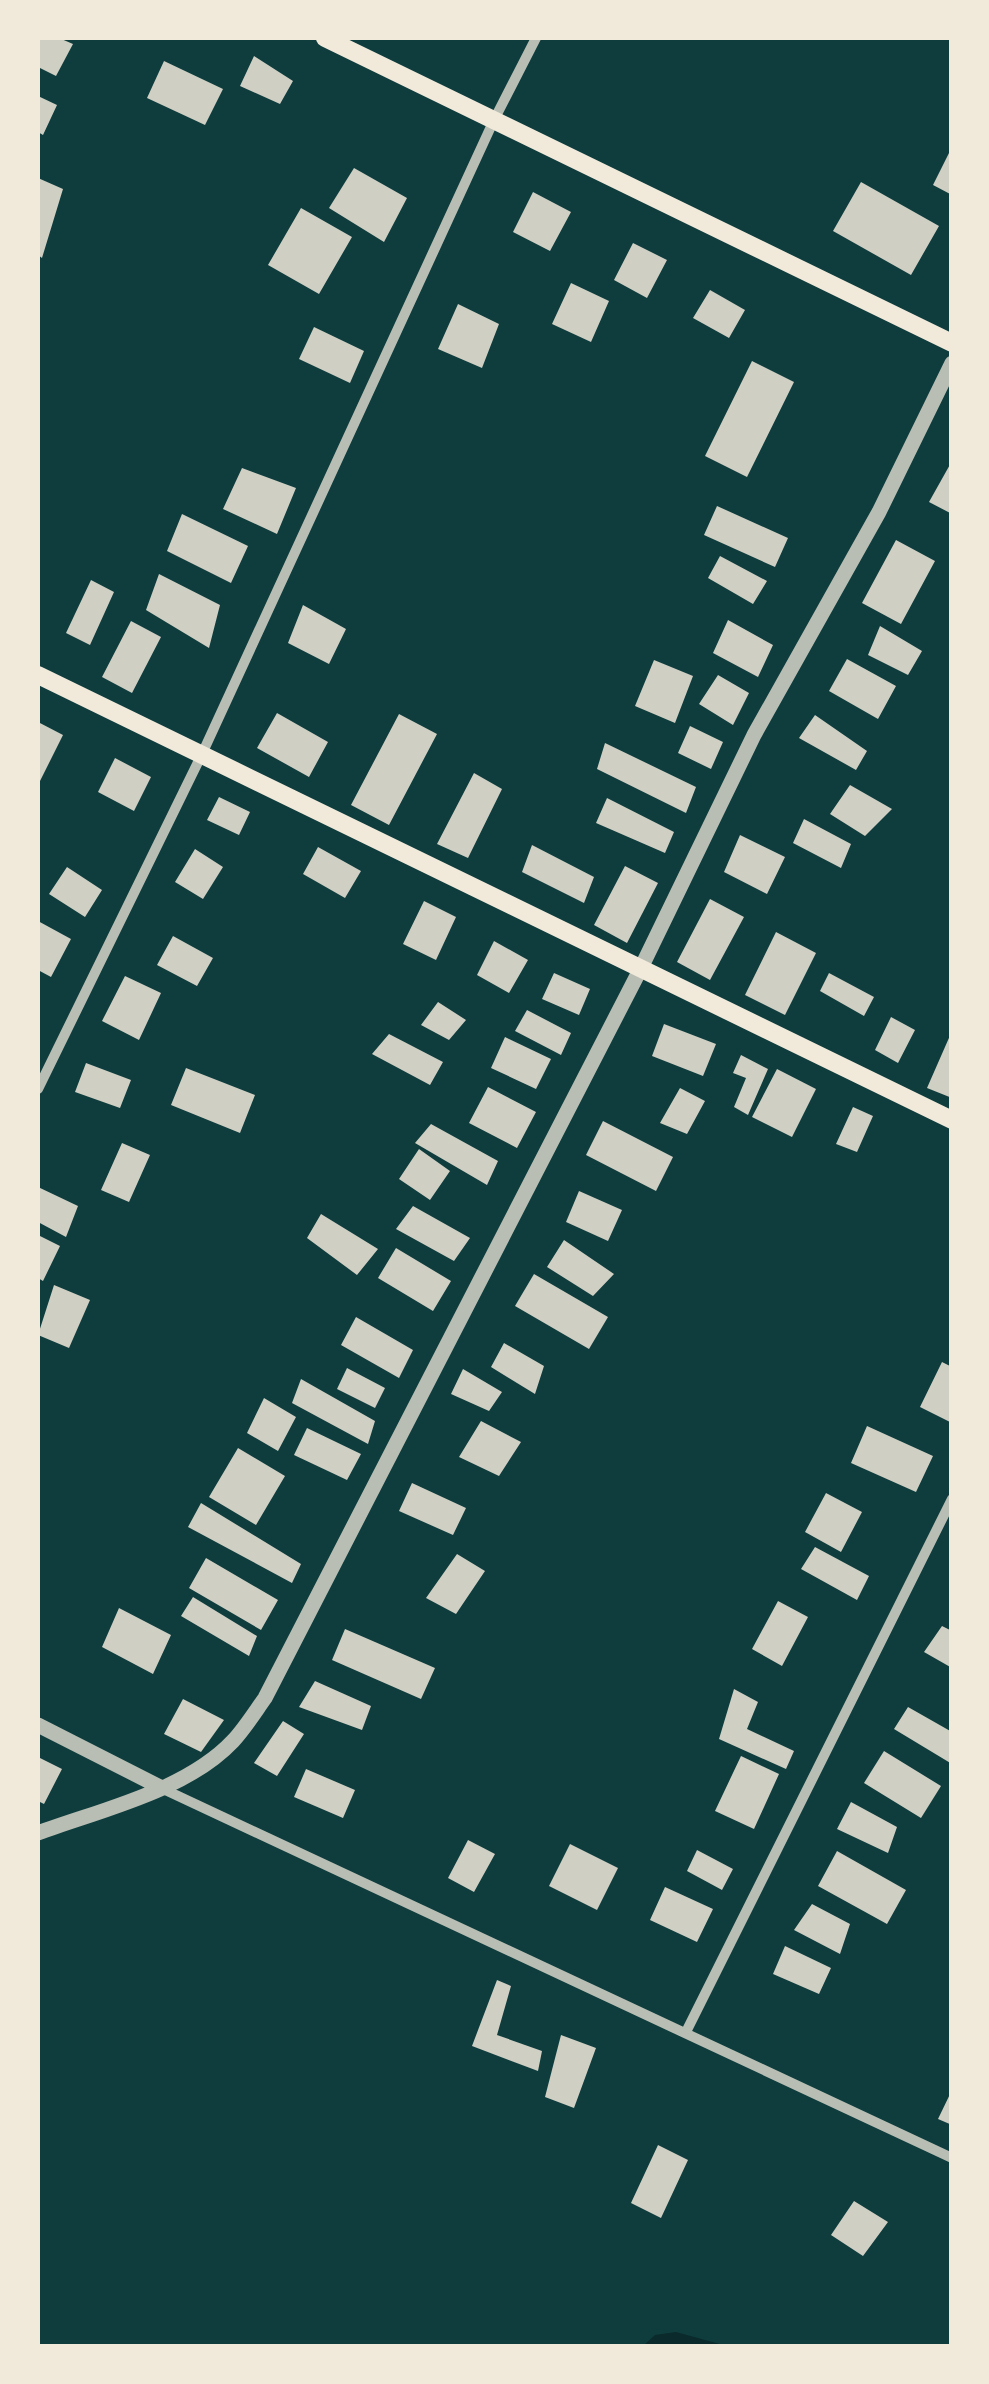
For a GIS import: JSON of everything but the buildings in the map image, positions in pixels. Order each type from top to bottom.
[{"type":"main road","points":[[325,38],[952,343]]},
{"type":"main road","points":[[38,675],[952,1120]]},
{"type":"street","points":[[38,1089],[202,754],[494,120],[536,38]]},
{"type":"street","points":[[38,1833],[160,1787],[231,1743],[266,1698],[641,968],[754,735],[879,512],[952,363]]},
{"type":"street","points":[[686,2032],[952,1499]]},
{"type":"street","points":[[38,1725],[160,1787],[952,2158]]},
{"type":"water","points":[[676,2332],[727,2346],[643,2346],[655,2335]]}]
